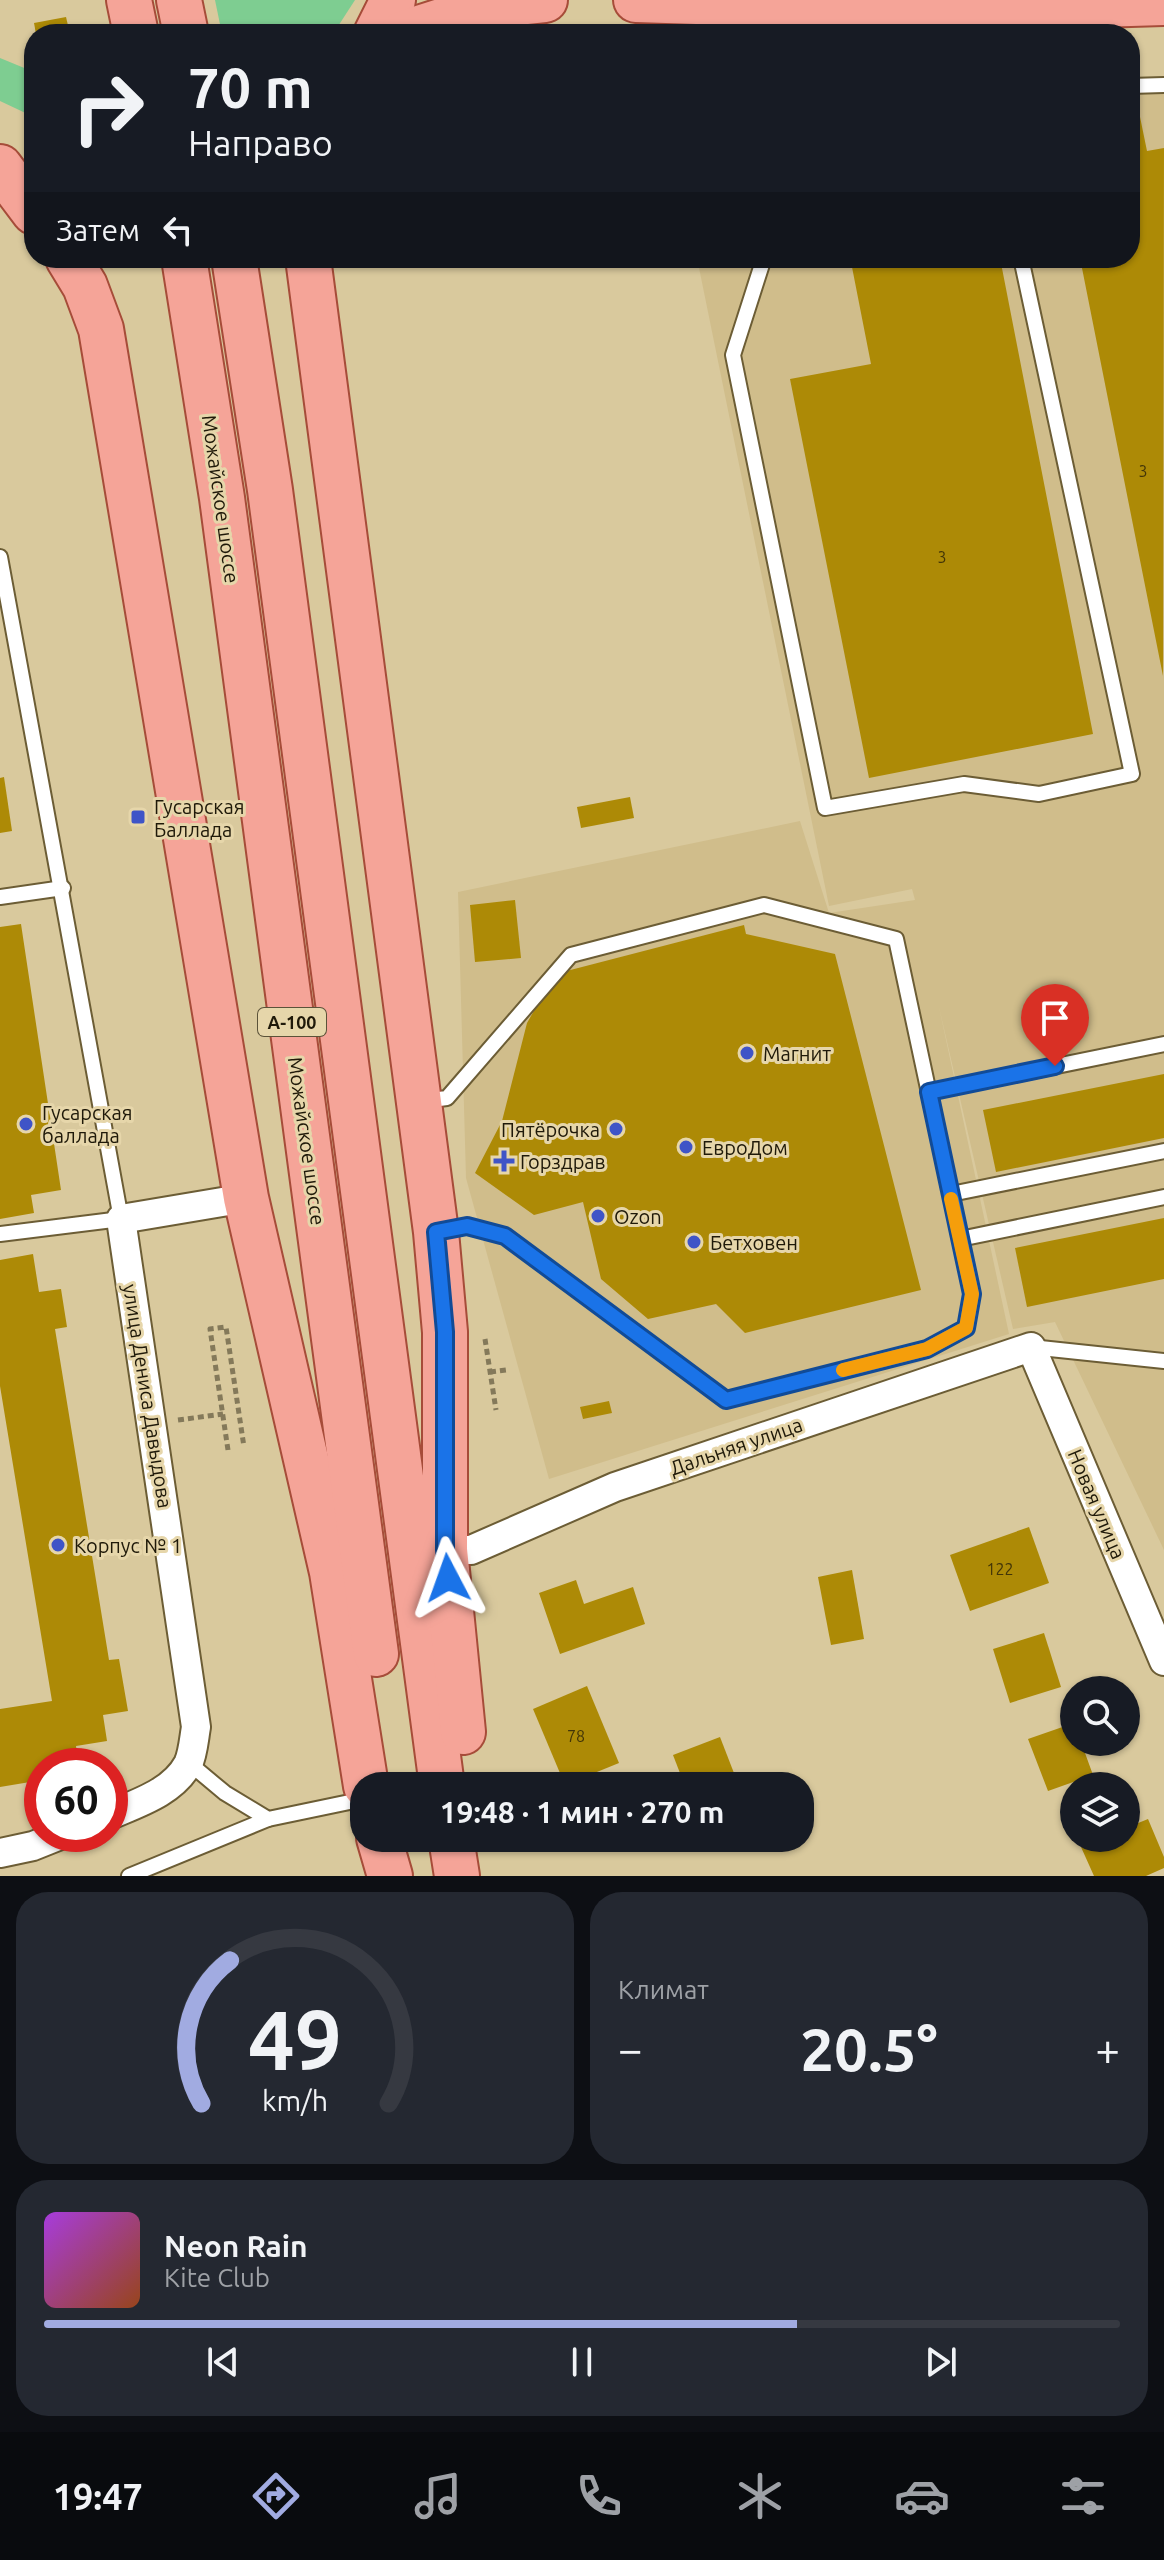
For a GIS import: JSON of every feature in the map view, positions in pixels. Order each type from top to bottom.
[{"type":"main road","points":[[129,0],[134,24]]},
{"type":"main road","points":[[179,0],[184,24]]},
{"type":"main road","points":[[381,24],[393,0]]},
{"type":"main road","points":[[430,24],[503,4],[545,0]]},
{"type":"main road","points":[[636,0],[979,8],[1164,3]]},
{"type":"main road","points":[[0,166],[24,171]]},
{"type":"main road","points":[[0,166],[24,198]]},
{"type":"main road","points":[[74,268],[85,286],[101,329],[246,1198],[332,1572],[364,1772]]},
{"type":"main road","name":"Можайское шоссе","points":[[186,268],[222,498],[365,1582],[394,1772]]},
{"type":"main road","name":"А-100","points":[[236,268],[270,490],[440,1772]]},
{"type":"main road","points":[[309,268],[436,1232],[445,1332],[445,1550],[467,1772]]},
{"type":"main road","points":[[383,1852],[390,1876]]},
{"type":"main road","points":[[408,1852],[413,1876]]},
{"type":"main road","points":[[453,1852],[457,1876]]},
{"type":"main road","points":[[473,1852],[474,1876]]},
{"type":"street","points":[[121,1219],[246,1198]]},
{"type":"street","name":"улица Дениса Давыдова","points":[[121,1219],[196,1727],[189,1763]]},
{"type":"street","name":"Дальняя улица","points":[[445,1550],[471,1550],[615,1487],[1031,1347]]},
{"type":"street","name":"Новая улица","points":[[1031,1347],[1164,1661]]},
{"type":"street","points":[[128,1807],[173,1783],[189,1763]]},
{"type":"street","points":[[0,1853],[24,1848]]},
{"type":"lane","points":[[1140,86],[1164,85]]},
{"type":"lane","points":[[761,268],[733,355],[825,808],[964,784],[1039,794],[1132,774],[1023,268]]},
{"type":"lane","points":[[0,557],[63,888],[121,1219],[0,1234]]},
{"type":"lane","points":[[0,897],[63,888]]},
{"type":"lane","points":[[420,1101],[447,1098],[571,955],[764,905],[896,939],[972,1294],[966,1328],[927,1349],[726,1400],[505,1236],[467,1226],[436,1232]]},
{"type":"lane","points":[[929,1092],[1164,1044]]},
{"type":"lane","points":[[951,1194],[1164,1151]]},
{"type":"lane","points":[[960,1239],[1164,1197]]},
{"type":"lane","points":[[1031,1347],[1164,1361]]},
{"type":"lane","points":[[189,1763],[225,1793],[268,1819]]},
{"type":"lane","points":[[129,1876],[268,1819],[350,1802]]},
{"type":"path","points":[[228,1450],[210,1329],[226,1327],[244,1447]]},
{"type":"path","points":[[496,1410],[490,1372],[506,1370]]},
{"type":"shaded area","points":[[1140,94],[1164,94],[1164,1550],[1055,1322],[1013,1329],[939,1007],[1009,1334],[549,1479],[466,1178],[458,892],[800,821],[829,913],[915,900],[912,889],[829,906],[699,268],[1140,268]]},
{"type":"green space","points":[[215,0],[355,0],[339,24],[220,24]]},
{"type":"green space","points":[[0,58],[24,68],[24,112],[0,101]]},
{"type":"building","points":[[66,17],[68,24],[34,24]]},
{"type":"building","points":[[1140,117],[1147,151],[1164,148],[1163,676],[1082,268],[1140,268]]},
{"type":"building","points":[[852,268],[1002,268],[1093,734],[869,778],[790,379],[871,364]]},
{"type":"building","points":[[4,777],[12,831],[0,833],[0,778]]},
{"type":"building","points":[[630,797],[634,818],[581,828],[577,807]]},
{"type":"building","points":[[515,900],[521,958],[475,962],[470,905]]},
{"type":"building","name":"Гусарская баллада","points":[[21,924],[61,1190],[31,1195],[34,1213],[0,1219],[0,927]]},
{"type":"building","name":"ЕвроДом","points":[[744,925],[746,934],[835,954],[921,1290],[745,1333],[716,1304],[648,1319],[601,1279],[583,1202],[534,1215],[475,1173],[502,1121],[527,1023],[555,974]]},
{"type":"building","points":[[1164,1074],[1164,1138],[996,1172],[983,1110]]},
{"type":"building","points":[[1164,1218],[1164,1279],[1027,1307],[1015,1248]]},
{"type":"building","name":"Корпус № 1","points":[[33,1254],[39,1292],[61,1289],[67,1327],[55,1329],[109,1660],[119,1659],[128,1711],[103,1715],[107,1741],[76,1748],[24,1748],[24,1783],[0,1787],[0,1709],[52,1701],[0,1386],[0,1260]]},
{"type":"building","points":[[609,1401],[612,1413],[583,1419],[580,1407]]},
{"type":"building","points":[[1029,1527],[1049,1583],[970,1611],[950,1555]]},
{"type":"building","points":[[852,1570],[864,1639],[831,1645],[818,1577]]},
{"type":"building","points":[[576,1580],[584,1604],[633,1587],[645,1624],[560,1654],[539,1593]]},
{"type":"building","points":[[1044,1633],[1060,1687],[1010,1703],[993,1649]]},
{"type":"building","points":[[587,1686],[619,1763],[597,1772],[560,1772],[533,1709]]},
{"type":"building","points":[[1060,1728],[1060,1756],[1086,1756],[1092,1772],[1060,1772],[1060,1787],[1048,1791],[1028,1739]]},
{"type":"building","points":[[720,1737],[734,1772],[680,1772],[673,1755]]},
{"type":"building","points":[[1148,1819],[1164,1857],[1164,1868],[1146,1876],[1094,1876],[1083,1852],[1140,1852],[1140,1822]]},
{"type":"slow traffic","points":[[843,1370],[927,1349],[966,1328],[972,1294],[951,1199]]},
{"type":"place","name":"Гусарская Баллада","points":[[138,817]]},
{"type":"place","name":"Магнит","points":[[747,1053]]},
{"type":"place","name":"Гусарская баллада","points":[[26,1124]]},
{"type":"place","name":"Пятёрочка","points":[[616,1129]]},
{"type":"place","name":"ЕвроДом","points":[[686,1147]]},
{"type":"place","name":"Горздрав","points":[[504,1161]]},
{"type":"place","name":"Ozon","points":[[598,1216]]},
{"type":"place","name":"Бетховен","points":[[694,1242]]},
{"type":"place","name":"Корпус № 1","points":[[58,1545]]},
{"type":"route","points":[[448,1578],[445,1550],[445,1332],[436,1232],[467,1226],[505,1236],[726,1400],[927,1349],[966,1328],[972,1294],[929,1092],[1055,1066]]}]
